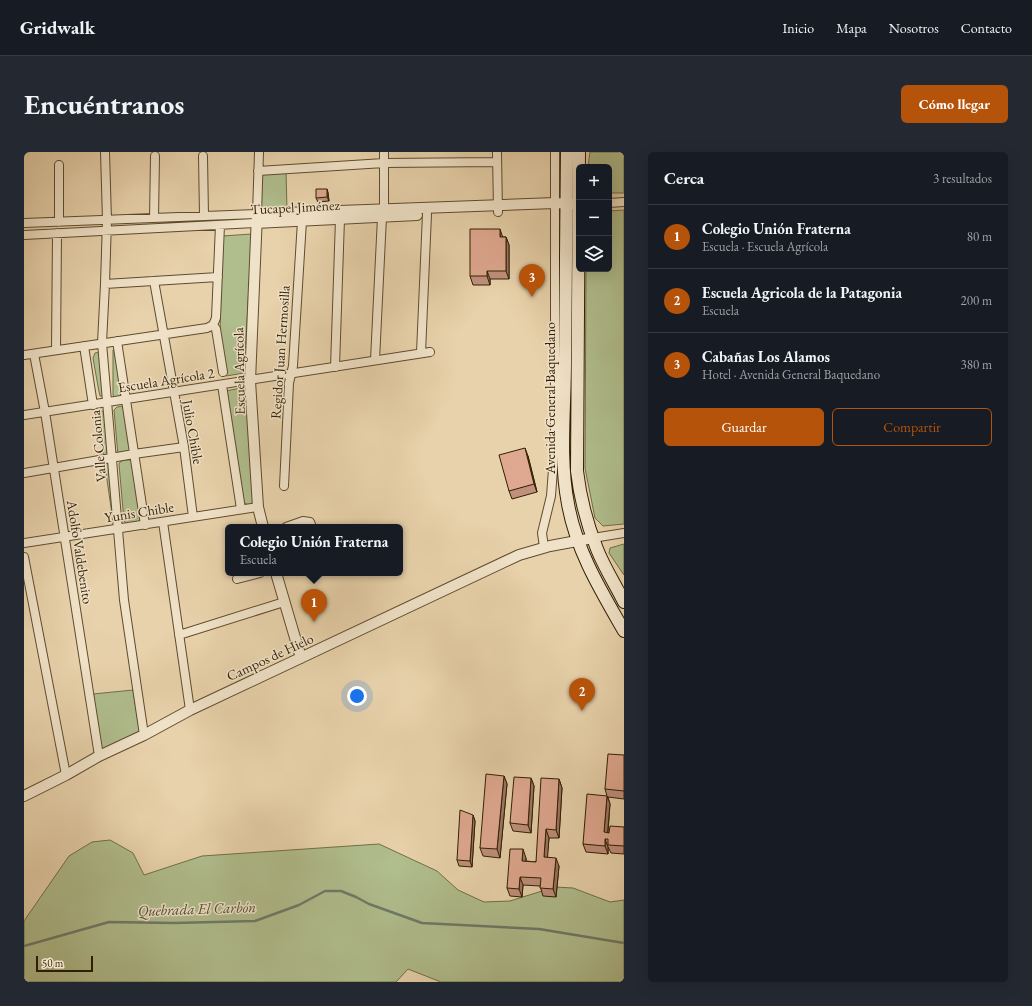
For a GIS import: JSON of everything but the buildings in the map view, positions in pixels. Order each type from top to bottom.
[{"type":"main road","name":"Avenida General Baquedano","points":[[567,152],[564,468],[568,504],[578,540],[599,587],[624,631]]},
{"type":"main road","name":"Avenida General Baquedano","points":[[579,152],[567,204],[577,471],[579,490],[593,538],[601,559],[624,602]]},
{"type":"street","name":"Valle Colonia","points":[[105,152],[107,220],[106,284],[102,343],[124,600],[144,735]]},
{"type":"street","points":[[256,219],[259,152]]},
{"type":"street","points":[[375,360],[383,213],[384,152]]},
{"type":"street","points":[[497,152],[498,208]]},
{"type":"street","name":"Avenida General Baquedano","points":[[544,547],[542,533],[551,496],[555,442],[567,204],[555,152]]},
{"type":"street","points":[[154,218],[155,156]]},
{"type":"street","points":[[203,156],[204,216]]},
{"type":"street","points":[[258,171],[384,163],[497,162]]},
{"type":"street","points":[[59,165],[59,222]]},
{"type":"street","points":[[612,202],[624,202]]},
{"type":"street","name":"Tucapel Jiménez","points":[[24,235],[220,225],[256,219],[567,204]]},
{"type":"street","name":"Tucapel Jiménez","points":[[24,223],[204,216],[302,221],[340,219],[383,213],[427,214],[498,208]]},
{"type":"street","points":[[421,353],[427,214]]},
{"type":"street","name":"Escuela Agrícola","points":[[256,219],[250,381],[258,507],[262,524]]},
{"type":"street","points":[[335,367],[340,219]]},
{"type":"street","name":"Regidor Juan Hermosilla","points":[[284,486],[302,221]]},
{"type":"street","points":[[24,355],[207,328],[213,325],[216,318],[220,225]]},
{"type":"street","points":[[56,350],[57,233]]},
{"type":"street","points":[[106,284],[218,277]]},
{"type":"street","name":"Julio Chible","points":[[154,281],[184,447],[193,517]]},
{"type":"street","points":[[213,325],[216,329],[223,372]]},
{"type":"street","points":[[117,341],[145,524]]},
{"type":"street","name":"Valle Colonia","points":[[84,346],[93,405]]},
{"type":"street","name":"Escuela Agrícola 2","points":[[24,415],[430,352]]},
{"type":"street","name":"Adolfo Valdebenito","points":[[34,354],[45,412],[99,756]]},
{"type":"street","points":[[222,384],[241,509]]},
{"type":"street","points":[[24,473],[184,447]]},
{"type":"street","name":"Yunis Chible","points":[[24,543],[258,507]]},
{"type":"street","points":[[294,524],[303,521],[310,522],[311,524]]},
{"type":"street","points":[[163,522],[190,710]]},
{"type":"street","points":[[593,538],[624,533]]},
{"type":"street","name":"Campos de Hielo","points":[[24,796],[190,710],[519,555],[544,547],[593,538]]},
{"type":"street","points":[[24,557],[66,775]]},
{"type":"street","points":[[237,579],[248,576]]},
{"type":"street","points":[[277,576],[301,658]]},
{"type":"street","points":[[179,635],[284,602]]},
{"type":"green space","points":[[590,152],[624,152],[624,193],[612,193],[612,164],[588,164]]},
{"type":"green space","points":[[286,170],[287,210],[259,212],[260,173]]},
{"type":"green space","points":[[624,210],[624,524],[603,526],[595,518],[585,468],[586,272],[612,272],[612,211]]},
{"type":"green space","points":[[252,234],[244,373],[226,376],[220,338],[222,236]]},
{"type":"green space","points":[[113,350],[115,350],[121,397],[114,397],[113,395]]},
{"type":"green space","points":[[101,352],[103,396],[100,396],[93,358],[95,353]]},
{"type":"green space","points":[[241,388],[246,392],[254,499],[249,505],[244,503],[226,391]]},
{"type":"green space","points":[[123,406],[133,452],[118,455],[114,410],[117,407]]},
{"type":"green space","points":[[100,410],[104,412],[113,521],[97,411]]},
{"type":"green space","points":[[124,460],[132,460],[141,521],[127,524],[124,521],[119,464]]},
{"type":"green space","points":[[624,544],[624,575],[609,553],[610,548]]},
{"type":"green space","points":[[133,690],[140,734],[101,752],[93,694]]},
{"type":"green space","points":[[110,840],[133,853],[144,875],[202,856],[379,844],[437,871],[458,890],[484,902],[510,901],[555,887],[573,888],[610,902],[624,900],[624,982],[441,982],[408,969],[396,982],[24,982],[24,921],[69,856],[92,842]]},
{"type":"waterway","name":"Quebrada El Carbón","points":[[24,946],[109,922],[174,923],[255,921],[299,905],[325,891],[341,891],[369,904],[422,923],[539,929],[624,943]]},
{"type":"place","name":"Cabañas Los Alamos","points":[[532,297]]},
{"type":"place","name":"Colegio Unión Fraterna","points":[[314,622]]},
{"type":"place","name":"Escuela Agricola de la Patagonia","points":[[582,711]]}]
